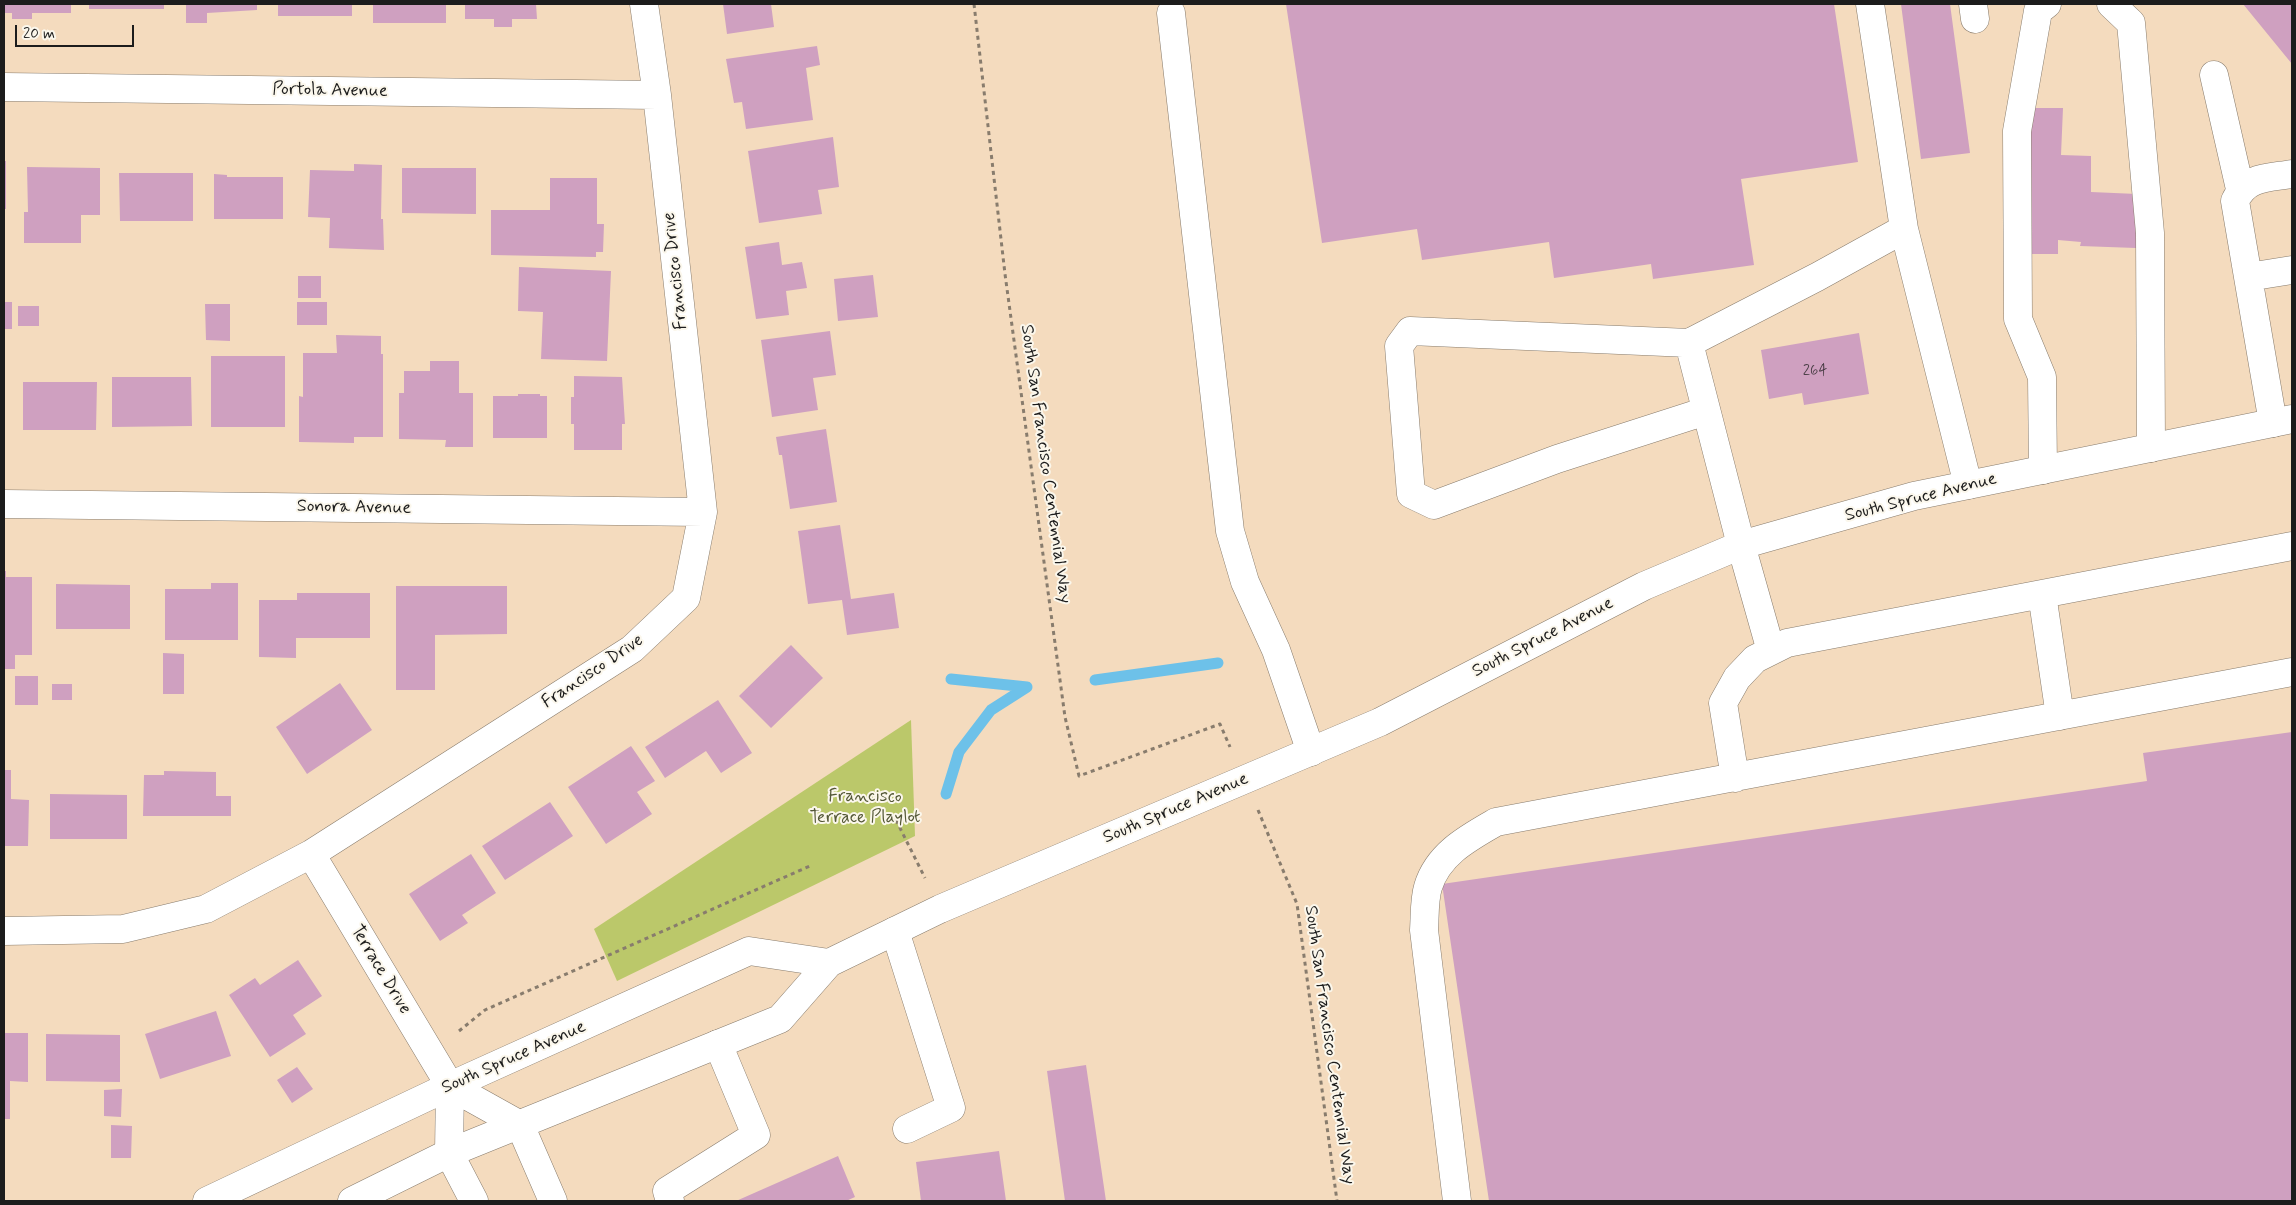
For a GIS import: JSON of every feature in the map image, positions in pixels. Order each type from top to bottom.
[{"type":"street","name":"Francisco Drive","points":[[4,931],[123,929],[206,909],[311,854],[632,649],[686,598],[703,512],[657,94],[644,4]]},
{"type":"street","points":[[1870,4],[1904,229],[1968,485]]},
{"type":"street","points":[[2043,470],[2042,377],[2018,318],[2016,131],[2038,11],[2047,4]]},
{"type":"street","points":[[2111,4],[2131,23],[2150,233],[2151,448]]},
{"type":"street","points":[[1171,13],[1230,531],[1245,582],[1276,650],[1311,752]]},
{"type":"street","points":[[2214,75],[2240,189]]},
{"type":"street","name":"Portola Avenue","points":[[4,86],[657,94]]},
{"type":"street","points":[[2283,421],[2248,277],[2235,201],[2240,189],[2250,182],[2292,174]]},
{"type":"street","points":[[1706,411],[1557,459],[1434,505],[1411,494],[1400,346],[1410,331],[1689,343],[1817,277],[1904,229]]},
{"type":"street","points":[[2248,277],[2292,270]]},
{"type":"street","points":[[1689,343],[1740,546],[1771,651]]},
{"type":"street","name":"South Spruce Avenue","points":[[352,1201],[449,1152],[780,1019],[829,963],[940,909],[1380,722],[1644,586],[1740,546],[1914,496],[2283,421]]},
{"type":"street","name":"Sonora Avenue","points":[[4,504],[703,512]]},
{"type":"street","points":[[1735,778],[1723,703],[1737,678],[1755,659],[1788,643],[2292,546]]},
{"type":"street","points":[[2042,594],[2060,716]]},
{"type":"street","points":[[1456,1201],[1424,930],[1428,888],[1439,863],[1462,841],[1496,822],[2292,672]]},
{"type":"street","name":"Terrace Drive","points":[[311,854],[450,1086]]},
{"type":"street","points":[[895,931],[950,1108],[907,1129]]},
{"type":"street","name":"South Spruce Avenue","points":[[208,1201],[450,1086],[749,951],[829,963]]},
{"type":"street","points":[[670,1201],[667,1191],[756,1135],[718,1044]]},
{"type":"street","points":[[474,1201],[449,1152],[450,1086],[520,1124],[553,1201]]},
{"type":"path","name":"South San Francisco Centennial Way","points":[[974,4],[1005,274],[1062,697],[1079,776],[1220,724]]},
{"type":"path","points":[[896,820],[940,909]]},
{"type":"path","name":"South San Francisco Centennial Way","points":[[1270,837],[1297,904],[1337,1201]]},
{"type":"path","points":[[459,1031],[485,1010],[812,865]]},
{"type":"green space","name":"Francisco Terrace Playlot","points":[[911,720],[915,836],[617,981],[594,929]]},
{"type":"building","points":[[4,4],[71,4],[71,13],[32,13],[32,19],[12,19],[12,13],[4,13]]},
{"type":"building","points":[[89,4],[164,4],[164,9],[89,9]]},
{"type":"building","points":[[186,4],[257,4],[257,10],[207,13],[207,23],[186,23]]},
{"type":"building","points":[[278,4],[352,4],[352,16],[278,16]]},
{"type":"building","points":[[373,4],[446,4],[446,23],[373,23]]},
{"type":"building","points":[[465,4],[536,4],[537,19],[512,19],[512,27],[494,27],[494,19],[465,19]]},
{"type":"building","points":[[723,4],[771,4],[774,27],[727,34]]},
{"type":"building","points":[[1286,4],[1834,4],[1858,162],[1741,179],[1754,265],[1653,279],[1651,264],[1554,278],[1549,242],[1422,260],[1417,229],[1322,243]]},
{"type":"building","points":[[1901,4],[1950,4],[1970,153],[1921,159]]},
{"type":"building","points":[[2243,4],[2292,4],[2292,64]]},
{"type":"building","points":[[817,46],[820,65],[806,68],[813,120],[746,129],[742,102],[734,103],[726,59]]},
{"type":"building","points":[[2031,108],[2063,108],[2061,155],[2091,156],[2091,192],[2137,194],[2136,248],[2080,246],[2081,242],[2058,240],[2058,254],[2027,254]]},
{"type":"building","points":[[833,137],[839,187],[818,190],[822,214],[759,223],[748,151]]},
{"type":"building","points":[[4,161],[6,161],[6,209],[4,209]]},
{"type":"building","points":[[354,164],[382,165],[381,219],[383,219],[384,250],[329,248],[330,218],[308,217],[310,170],[354,171]]},
{"type":"building","points":[[27,167],[100,168],[100,215],[81,215],[81,243],[24,243],[24,212],[28,212]]},
{"type":"building","points":[[402,168],[476,168],[476,214],[402,213]]},
{"type":"building","points":[[119,173],[193,173],[193,221],[120,221]]},
{"type":"building","points":[[214,174],[227,175],[227,177],[283,177],[283,219],[214,219]]},
{"type":"building","points":[[550,178],[597,178],[597,224],[604,224],[603,252],[596,252],[596,257],[491,255],[491,210],[550,210]]},
{"type":"building","points":[[779,242],[782,265],[802,262],[807,288],[786,291],[789,315],[756,319],[745,247]]},
{"type":"building","points":[[519,267],[611,271],[607,361],[541,359],[543,312],[518,311]]},
{"type":"building","points":[[873,275],[878,317],[838,321],[834,279]]},
{"type":"building","points":[[298,276],[321,276],[321,298],[298,298]]},
{"type":"building","points":[[4,302],[12,302],[12,329],[4,329]]},
{"type":"building","points":[[297,302],[327,302],[327,325],[297,325]]},
{"type":"building","points":[[205,304],[230,304],[230,341],[206,340]]},
{"type":"building","points":[[18,306],[39,306],[39,326],[18,326]]},
{"type":"building","points":[[830,331],[836,375],[813,378],[818,410],[772,417],[761,340]]},
{"type":"building","points":[[1859,333],[1869,394],[1804,405],[1802,393],[1769,399],[1761,350]]},
{"type":"building","points":[[336,335],[381,336],[381,354],[383,354],[383,437],[354,437],[354,443],[299,442],[299,396],[303,397],[303,353],[337,353]]},
{"type":"building","points":[[211,356],[285,356],[285,427],[211,427]]},
{"type":"building","points":[[430,361],[459,361],[459,393],[473,393],[473,447],[445,447],[446,440],[399,439],[399,393],[404,393],[404,371],[430,371]]},
{"type":"building","points":[[574,376],[622,377],[625,424],[622,424],[622,450],[574,450],[574,424],[571,424],[571,397],[574,397]]},
{"type":"building","points":[[112,377],[191,377],[192,426],[112,427]]},
{"type":"building","points":[[23,382],[97,382],[96,430],[23,430]]},
{"type":"building","points":[[518,394],[540,394],[540,396],[547,396],[547,438],[493,438],[493,396],[518,396]]},
{"type":"building","points":[[826,429],[837,502],[790,509],[782,455],[779,455],[776,437]]},
{"type":"building","points":[[840,525],[851,599],[894,593],[899,628],[847,635],[842,600],[808,604],[798,531]]},
{"type":"building","points":[[4,571],[6,571],[6,577],[32,577],[32,655],[15,655],[15,669],[4,669]]},
{"type":"building","points":[[211,583],[238,583],[238,640],[165,640],[165,589],[211,589]]},
{"type":"building","points":[[56,584],[130,585],[130,629],[56,629]]},
{"type":"building","points":[[396,586],[507,586],[507,634],[435,635],[435,690],[396,690]]},
{"type":"building","points":[[297,593],[370,593],[370,638],[296,638],[296,658],[259,657],[259,600],[297,600]]},
{"type":"building","points":[[791,645],[823,678],[771,728],[739,696]]},
{"type":"building","points":[[163,653],[184,654],[184,694],[163,694]]},
{"type":"building","points":[[15,676],[38,676],[38,705],[15,705]]},
{"type":"building","points":[[340,683],[372,730],[307,774],[276,727]]},
{"type":"building","points":[[52,684],[72,684],[72,700],[52,700]]},
{"type":"building","points":[[718,700],[752,753],[721,773],[706,751],[665,778],[645,747]]},
{"type":"building","points":[[2292,732],[2292,1201],[1489,1201],[1442,884],[2147,781],[2143,753]]},
{"type":"building","points":[[631,746],[655,781],[637,792],[652,814],[606,844],[568,787]]},
{"type":"building","points":[[4,770],[11,770],[11,799],[29,800],[28,846],[4,846]]},
{"type":"building","points":[[164,771],[216,772],[216,796],[231,796],[231,816],[143,816],[144,775],[164,775]]},
{"type":"building","points":[[50,794],[127,795],[127,839],[50,839]]},
{"type":"building","points":[[550,802],[573,836],[505,880],[482,846]]},
{"type":"building","points":[[471,854],[496,893],[462,915],[468,923],[440,941],[409,894]]},
{"type":"building","points":[[298,960],[322,996],[293,1015],[306,1034],[270,1057],[229,995],[255,978],[260,985]]},
{"type":"building","points":[[216,1011],[231,1056],[160,1079],[145,1034]]},
{"type":"building","points":[[4,1033],[28,1033],[28,1082],[10,1081],[10,1119],[4,1119]]},
{"type":"building","points":[[46,1034],[120,1035],[120,1082],[46,1081]]},
{"type":"building","points":[[1086,1065],[1106,1201],[1065,1201],[1047,1071]]},
{"type":"building","points":[[297,1067],[313,1089],[292,1103],[277,1080]]},
{"type":"building","points":[[122,1089],[121,1117],[104,1116],[104,1090]]},
{"type":"building","points":[[111,1125],[132,1126],[131,1158],[111,1158]]},
{"type":"building","points":[[999,1151],[1006,1201],[921,1201],[916,1162]]},
{"type":"building","points":[[838,1156],[855,1197],[846,1201],[736,1201]]},
{"type":"waterway","points":[[1095,680],[1218,663]]},
{"type":"waterway","points":[[951,679],[1027,687]]},
{"type":"waterway","points":[[946,794],[959,752],[991,710],[1027,687]]}]
